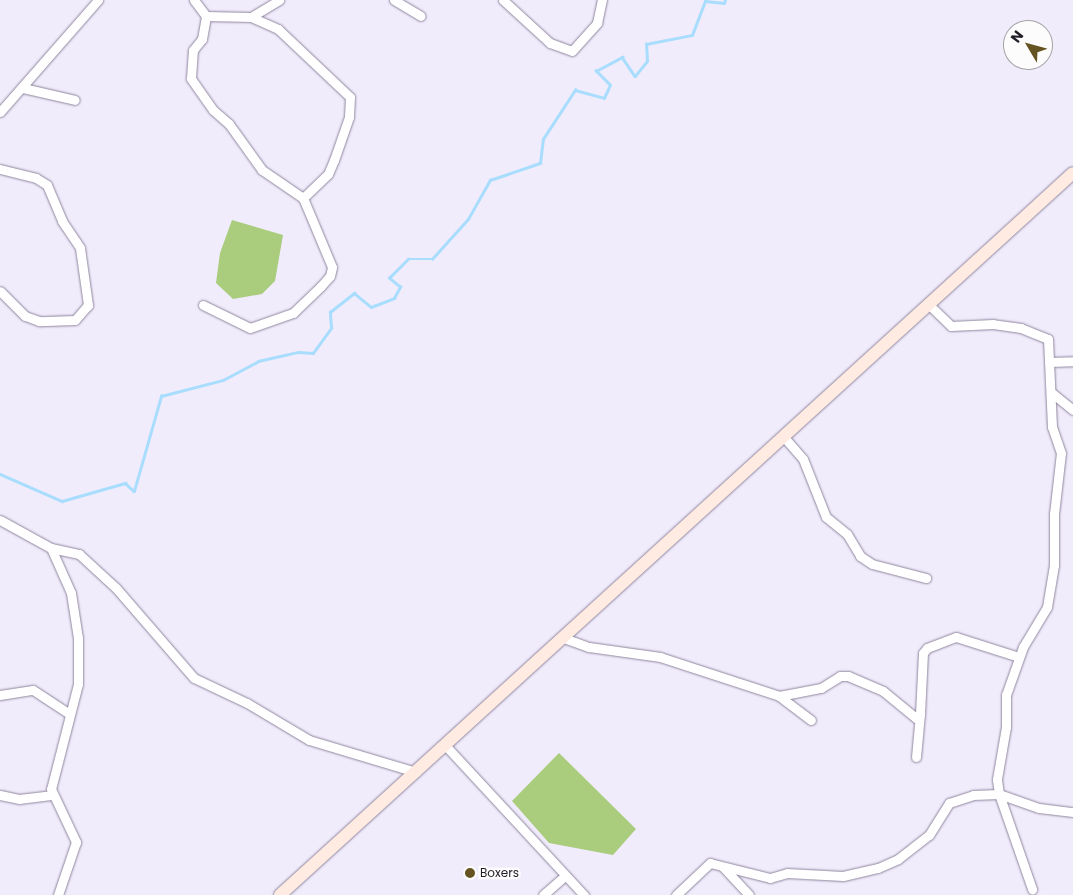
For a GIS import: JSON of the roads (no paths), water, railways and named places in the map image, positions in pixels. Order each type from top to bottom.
[{"type":"main road","points":[[280,895],[561,637],[1073,173]]},
{"type":"street","points":[[0,112],[23,88],[98,0]]},
{"type":"street","points":[[194,0],[206,16],[202,38],[193,50],[191,78],[213,110],[229,124],[262,170],[303,198],[332,267],[330,276],[312,296],[289,316],[250,328],[204,305]]},
{"type":"street","points":[[251,17],[279,0]]},
{"type":"street","points":[[394,0],[421,16]]},
{"type":"street","points":[[503,0],[550,43],[572,51],[597,23],[602,0]]},
{"type":"street","points":[[206,16],[251,17],[278,29],[350,96],[349,117],[328,174],[303,198]]},
{"type":"street","points":[[23,88],[75,100]]},
{"type":"street","points":[[0,168],[36,178],[47,185],[62,221],[80,248],[88,305],[75,320],[39,322],[25,316],[0,291]]},
{"type":"street","points":[[928,304],[951,326],[994,324],[1042,334],[1048,339],[1052,393],[1052,427],[1061,453],[1055,495],[1054,565],[1047,607],[1019,657],[1006,695],[1006,727],[997,780],[999,794],[1032,889]]},
{"type":"street","points":[[1049,362],[1073,361]]},
{"type":"street","points":[[1052,393],[1073,410]]},
{"type":"street","points":[[783,436],[803,459],[826,517],[847,534],[860,556],[872,564],[926,578]]},
{"type":"street","points":[[0,520],[51,548],[79,554],[116,588],[194,678],[247,703],[310,740],[416,772]]},
{"type":"street","points":[[51,548],[72,593],[78,638],[78,684],[68,714],[52,782],[53,795],[76,839],[58,895]]},
{"type":"street","points":[[561,637],[589,647],[660,656],[779,696],[811,720]]},
{"type":"street","points":[[916,756],[923,653],[927,648],[956,637],[1019,657]]},
{"type":"street","points":[[779,696],[820,688],[840,676],[848,676],[883,691],[913,718],[920,714]]},
{"type":"street","points":[[0,695],[33,690],[68,714]]},
{"type":"street","points":[[445,745],[584,895]]},
{"type":"street","points":[[676,895],[710,863],[770,878],[787,873],[836,876],[878,868],[898,859],[929,835],[948,803],[973,795],[999,794],[1039,808],[1073,812]]},
{"type":"street","points":[[0,795],[19,799],[53,795]]},
{"type":"street","points":[[721,865],[749,895]]},
{"type":"street","points":[[543,895],[565,876]]},
{"type":"waterway","points":[[0,474],[62,501],[125,483],[134,491],[161,396],[223,380],[258,361],[298,352],[313,353],[331,328],[330,312],[354,293],[371,307],[394,298],[400,287],[389,278],[408,259],[432,259],[468,219],[490,180],[540,163],[543,139],[575,90],[604,98],[610,85],[596,71],[622,57],[635,76],[647,61],[646,44],[692,35],[705,1],[724,3],[725,0]]},
{"type":"place","name":"Boxers","points":[[470,873]]}]
